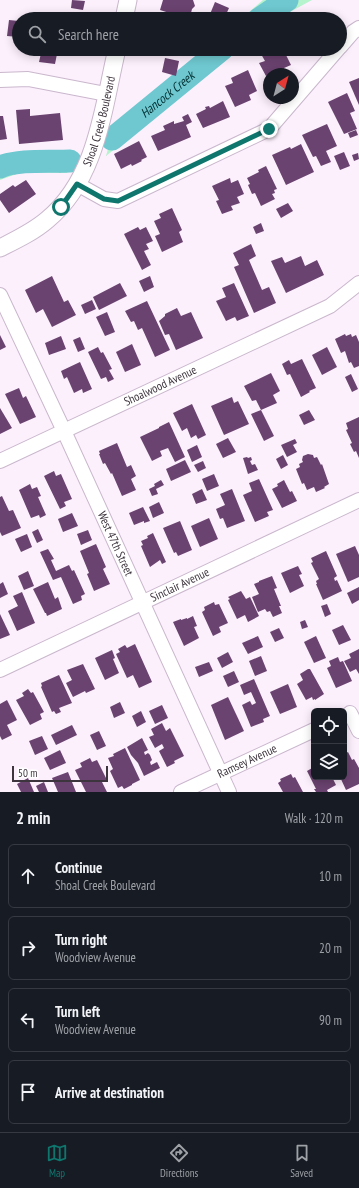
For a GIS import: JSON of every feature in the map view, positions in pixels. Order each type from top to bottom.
[{"type":"street","points":[[125,12],[128,0]]},
{"type":"street","points":[[347,39],[359,28]]},
{"type":"street","name":"Shoal Creek Boulevard","points":[[0,248],[32,232],[48,220],[61,207],[77,184],[88,165],[95,144],[115,56]]},
{"type":"street","points":[[77,184],[104,199],[118,201],[269,129],[332,56]]},
{"type":"street","points":[[0,80],[28,79],[106,94]]},
{"type":"street","name":"Shoalwood Avenue","points":[[0,461],[330,306],[359,283]]},
{"type":"street","name":"West 47th Street","points":[[0,295],[64,431],[229,792]]},
{"type":"street","name":"Sinclair Avenue","points":[[0,670],[359,500]]},
{"type":"street","points":[[351,713],[359,732]]},
{"type":"street","name":"Ramsey Avenue","points":[[181,792],[311,731]]},
{"type":"green space","points":[[263,0],[312,0],[290,12],[249,12]]},
{"type":"green space","points":[[198,56],[231,56],[106,156],[115,123],[138,108]]},
{"type":"green space","points":[[28,151],[71,152],[67,173],[22,172],[0,180],[0,158]]},
{"type":"building","points":[[72,0],[85,1],[83,10],[71,8]]},
{"type":"building","points":[[163,0],[193,0],[195,6],[191,12],[166,12],[160,10]]},
{"type":"building","points":[[215,2],[229,8],[227,12],[211,12]]},
{"type":"building","points":[[9,20],[12,20],[12,36],[7,36]]},
{"type":"building","points":[[40,56],[57,56],[55,64],[39,62]]},
{"type":"building","points":[[262,56],[286,56],[291,65],[284,68],[263,68],[263,70],[259,63],[265,61]]},
{"type":"building","points":[[165,58],[179,61],[176,76],[162,72]]},
{"type":"building","points":[[248,70],[257,91],[249,95],[251,100],[235,107],[225,86],[233,83],[231,78]]},
{"type":"building","points":[[359,78],[359,105],[349,82]]},
{"type":"building","points":[[347,93],[355,111],[350,113],[357,129],[344,134],[328,102]]},
{"type":"building","points":[[223,101],[230,117],[203,128],[196,114],[206,109],[205,107],[209,106],[210,108]]},
{"type":"building","points":[[30,109],[30,116],[60,113],[63,140],[19,144],[16,110]]},
{"type":"building","points":[[188,114],[192,122],[186,125],[191,137],[158,151],[151,136],[165,130],[163,126],[174,121],[174,124],[184,121],[182,117]]},
{"type":"building","points":[[0,116],[3,116],[7,139],[0,140]]},
{"type":"building","points":[[327,124],[337,146],[326,151],[331,162],[321,166],[316,156],[313,157],[302,135]]},
{"type":"building","points":[[356,130],[358,135],[350,138],[348,133]]},
{"type":"building","points":[[139,141],[147,157],[132,166],[131,164],[121,169],[114,154]]},
{"type":"building","points":[[301,144],[314,172],[286,185],[272,155]]},
{"type":"building","points":[[344,152],[350,166],[340,170],[334,156]]},
{"type":"building","points":[[358,153],[359,159],[354,161],[352,155]]},
{"type":"building","points":[[266,166],[277,189],[274,190],[275,193],[272,194],[275,199],[261,206],[255,193],[252,194],[247,178],[259,172],[258,170]]},
{"type":"building","points":[[230,178],[231,183],[238,180],[244,194],[237,197],[240,203],[231,206],[233,210],[222,214],[216,201],[219,200],[212,186]]},
{"type":"building","points":[[26,180],[36,194],[9,213],[0,200],[0,194],[13,185],[15,187]]},
{"type":"building","points":[[288,203],[293,211],[281,218],[276,209]]},
{"type":"building","points":[[172,208],[182,230],[179,232],[183,242],[162,252],[155,236],[160,234],[154,221],[161,218],[159,214]]},
{"type":"building","points":[[261,223],[264,231],[256,234],[253,227]]},
{"type":"building","points":[[138,227],[140,230],[146,227],[153,241],[146,244],[149,249],[144,251],[151,265],[142,270],[124,234]]},
{"type":"building","points":[[251,244],[256,256],[249,260],[262,290],[269,287],[276,303],[254,313],[234,267],[239,265],[233,253]]},
{"type":"building","points":[[301,256],[305,266],[317,260],[324,275],[286,293],[271,261],[282,257],[285,263]]},
{"type":"building","points":[[52,276],[64,302],[68,300],[76,315],[52,327],[43,309],[36,313],[25,290]]},
{"type":"building","points":[[150,276],[154,287],[144,292],[139,281]]},
{"type":"building","points":[[120,283],[127,296],[99,310],[93,297]]},
{"type":"building","points":[[234,283],[249,316],[237,321],[235,317],[226,321],[216,301],[226,297],[222,288]]},
{"type":"building","points":[[92,300],[96,309],[85,314],[81,305]]},
{"type":"building","points":[[147,301],[170,350],[155,357],[142,328],[138,330],[134,321],[131,322],[125,311]]},
{"type":"building","points":[[177,308],[181,316],[191,312],[203,338],[176,350],[169,334],[165,335],[159,321],[165,316],[165,314]]},
{"type":"building","points":[[107,312],[115,332],[105,336],[96,317]]},
{"type":"building","points":[[345,334],[346,336],[351,334],[352,337],[356,335],[359,342],[359,366],[354,368],[351,362],[349,363],[345,351],[341,353],[335,339]]},
{"type":"building","points":[[0,335],[6,347],[0,350]]},
{"type":"building","points":[[61,336],[66,349],[49,355],[45,343]]},
{"type":"building","points":[[80,337],[85,349],[78,352],[73,340]]},
{"type":"building","points":[[132,344],[141,365],[125,372],[116,352]]},
{"type":"building","points":[[98,347],[101,353],[103,352],[112,369],[109,370],[114,379],[108,382],[106,377],[101,379],[88,352]]},
{"type":"building","points":[[327,347],[337,367],[322,375],[312,355]]},
{"type":"building","points":[[302,359],[316,388],[301,397],[290,374],[287,375],[282,364],[289,360],[291,364]]},
{"type":"building","points":[[80,362],[92,389],[83,393],[82,389],[74,393],[67,377],[64,379],[61,371]]},
{"type":"building","points":[[271,373],[280,391],[273,395],[277,403],[261,410],[256,400],[252,401],[244,386]]},
{"type":"building","points":[[351,374],[358,389],[352,392],[345,377]]},
{"type":"building","points":[[19,388],[23,398],[26,396],[36,417],[20,424],[5,394]]},
{"type":"building","points":[[232,397],[234,403],[238,401],[249,424],[224,435],[211,406]]},
{"type":"building","points":[[192,404],[206,435],[198,439],[196,435],[191,438],[187,428],[182,431],[173,413]]},
{"type":"building","points":[[0,408],[12,428],[0,434]]},
{"type":"building","points":[[261,410],[274,436],[264,441],[251,414]]},
{"type":"building","points":[[309,410],[315,420],[304,425],[299,415]]},
{"type":"building","points":[[359,417],[359,458],[356,451],[354,452],[350,444],[352,443],[346,430],[348,429],[346,423]]},
{"type":"building","points":[[169,422],[185,457],[175,462],[168,448],[160,451],[162,456],[152,461],[140,437]]},
{"type":"building","points":[[228,438],[236,452],[223,458],[216,444]]},
{"type":"building","points":[[295,439],[297,443],[293,445],[297,452],[287,457],[281,445]]},
{"type":"building","points":[[117,443],[127,467],[131,465],[136,476],[131,479],[136,490],[122,496],[112,473],[111,474],[105,463],[103,464],[99,454],[99,451]]},
{"type":"building","points":[[197,445],[202,457],[192,462],[187,450]]},
{"type":"building","points":[[308,454],[313,455],[314,458],[317,457],[321,465],[322,464],[329,484],[324,487],[325,488],[316,492],[314,487],[307,490],[304,483],[302,484],[296,469],[300,467],[299,464],[303,462],[303,456]]},
{"type":"building","points":[[283,455],[288,465],[281,469],[276,459]]},
{"type":"building","points":[[251,457],[252,460],[250,461],[252,465],[255,464],[258,470],[248,474],[243,458]]},
{"type":"building","points":[[185,460],[191,472],[171,481],[166,469]]},
{"type":"building","points":[[203,461],[206,468],[198,472],[194,465]]},
{"type":"building","points":[[54,471],[56,476],[61,474],[72,499],[64,502],[66,506],[60,509],[44,476]]},
{"type":"building","points":[[214,474],[219,486],[207,491],[202,479]]},
{"type":"building","points":[[259,479],[273,510],[267,512],[269,516],[255,522],[243,495],[252,491],[249,483]]},
{"type":"building","points":[[161,480],[164,485],[156,489],[158,494],[152,496],[149,489]]},
{"type":"building","points":[[284,480],[290,492],[292,491],[297,501],[282,508],[272,489]]},
{"type":"building","points":[[30,484],[32,489],[37,487],[41,496],[38,497],[46,515],[40,518],[39,515],[31,518],[19,490]]},
{"type":"building","points":[[202,489],[207,500],[196,504],[192,494]]},
{"type":"building","points":[[232,489],[245,521],[227,528],[223,518],[220,519],[216,509],[225,505],[220,494]]},
{"type":"building","points":[[2,496],[9,511],[13,510],[21,528],[2,536],[0,532],[0,497]]},
{"type":"building","points":[[159,502],[164,513],[153,518],[149,507]]},
{"type":"building","points":[[143,507],[150,521],[144,523],[144,521],[134,525],[129,513]]},
{"type":"building","points":[[72,513],[78,526],[63,532],[58,519]]},
{"type":"building","points":[[209,518],[218,539],[200,547],[191,526]]},
{"type":"building","points":[[180,521],[192,550],[178,556],[176,552],[174,553],[163,528]]},
{"type":"building","points":[[38,529],[43,540],[37,543],[32,532]]},
{"type":"building","points":[[88,530],[92,540],[81,545],[77,534]]},
{"type":"building","points":[[153,533],[166,562],[162,564],[160,560],[150,567],[141,546],[143,545],[141,541],[148,538],[147,536]]},
{"type":"building","points":[[27,534],[32,547],[21,552],[15,539]]},
{"type":"building","points":[[96,544],[106,567],[103,569],[110,584],[94,591],[87,574],[89,573],[80,551]]},
{"type":"building","points":[[355,546],[359,555],[359,577],[348,582],[336,554]]},
{"type":"building","points":[[48,549],[54,559],[51,560],[56,571],[69,565],[72,571],[74,570],[85,594],[81,596],[82,600],[73,604],[61,577],[53,580],[40,552]]},
{"type":"building","points":[[326,551],[337,576],[334,578],[335,581],[337,580],[342,591],[323,600],[316,584],[316,581],[319,579],[311,563],[313,562],[311,558]]},
{"type":"building","points":[[298,566],[302,574],[299,575],[304,586],[290,593],[281,573]]},
{"type":"building","points":[[28,571],[34,586],[24,590],[18,576]]},
{"type":"building","points":[[272,576],[277,588],[274,589],[281,606],[279,606],[282,613],[273,617],[270,611],[267,612],[265,609],[258,612],[252,597],[259,594],[254,584]]},
{"type":"building","points":[[3,582],[8,594],[0,598],[0,584]]},
{"type":"building","points":[[48,582],[55,599],[58,597],[62,609],[47,616],[33,589]]},
{"type":"building","points":[[359,587],[359,600],[352,604],[347,593]]},
{"type":"building","points":[[241,591],[246,599],[250,597],[259,616],[248,622],[245,615],[237,619],[228,600],[230,599],[228,597]]},
{"type":"building","points":[[22,592],[35,623],[17,631],[8,611],[18,606],[13,596]]},
{"type":"building","points":[[214,602],[215,605],[219,604],[228,623],[219,627],[221,632],[213,636],[202,612],[205,610],[204,607]]},
{"type":"building","points":[[327,604],[331,614],[325,617],[321,606]]},
{"type":"building","points":[[0,614],[10,635],[0,639]]},
{"type":"building","points":[[193,616],[197,626],[194,627],[199,638],[184,646],[173,622]]},
{"type":"building","points":[[305,620],[308,627],[302,629],[300,622]]},
{"type":"building","points":[[343,625],[351,640],[339,645],[332,630]]},
{"type":"building","points":[[279,628],[284,638],[275,642],[270,632]]},
{"type":"building","points":[[258,636],[263,647],[248,654],[242,643]]},
{"type":"building","points":[[316,636],[326,658],[314,663],[304,642]]},
{"type":"building","points":[[135,644],[152,682],[139,688],[133,675],[127,678],[116,654],[120,652],[118,649],[125,645],[127,648]]},
{"type":"building","points":[[359,649],[359,674],[356,669],[350,672],[344,661],[351,658],[349,654]]},
{"type":"building","points":[[112,650],[115,658],[113,659],[119,673],[105,680],[95,658]]},
{"type":"building","points":[[228,652],[233,662],[222,668],[217,658]]},
{"type":"building","points":[[261,656],[267,671],[255,676],[249,661]]},
{"type":"building","points":[[338,657],[340,662],[343,661],[352,681],[336,688],[327,668],[331,666],[329,661]]},
{"type":"building","points":[[209,662],[213,671],[199,677],[195,667]]},
{"type":"building","points":[[83,664],[95,689],[86,693],[85,691],[73,697],[66,683],[72,680],[67,670]]},
{"type":"building","points":[[310,669],[324,694],[315,700],[313,700],[312,697],[306,700],[297,684],[303,680],[300,674]]},
{"type":"building","points":[[234,671],[239,682],[228,687],[223,676]]},
{"type":"building","points":[[59,675],[72,703],[59,708],[61,712],[56,714],[54,711],[52,712],[41,687],[41,683]]},
{"type":"building","points":[[254,679],[270,716],[263,719],[264,722],[251,727],[242,705],[250,701],[252,705],[256,703],[251,692],[244,695],[240,685]]},
{"type":"building","points":[[288,684],[297,707],[280,714],[270,692]]},
{"type":"building","points":[[28,689],[31,693],[33,692],[44,712],[40,714],[42,719],[30,725],[16,700],[24,696],[22,693]]},
{"type":"building","points":[[228,697],[244,731],[225,740],[211,705]]},
{"type":"building","points":[[7,700],[17,720],[7,725],[12,735],[2,740],[0,736],[0,704]]},
{"type":"building","points":[[120,702],[125,713],[114,718],[110,707]]},
{"type":"building","points":[[162,705],[168,718],[155,724],[149,711]]},
{"type":"building","points":[[141,711],[146,722],[137,727],[132,716]]},
{"type":"building","points":[[162,723],[166,731],[170,728],[184,756],[174,761],[175,763],[167,767],[159,751],[164,748],[162,744],[155,748],[149,737],[154,735],[151,729]]},
{"type":"building","points":[[72,725],[77,735],[56,745],[51,735]]},
{"type":"building","points":[[99,731],[106,746],[97,750],[90,735]]},
{"type":"building","points":[[42,736],[48,749],[35,755],[29,741]]},
{"type":"building","points":[[142,738],[148,750],[144,752],[145,755],[148,753],[152,760],[150,762],[151,765],[157,762],[160,768],[144,776],[138,763],[131,755],[127,747]]},
{"type":"building","points":[[125,748],[140,780],[124,789],[122,786],[118,788],[110,771],[113,769],[108,758],[114,756],[113,754]]},
{"type":"building","points":[[60,750],[66,763],[50,770],[44,758]]},
{"type":"building","points":[[347,752],[352,760],[354,759],[359,768],[359,784],[346,790],[341,780],[347,780]]},
{"type":"building","points":[[90,758],[92,762],[97,760],[107,780],[102,782],[107,792],[86,792],[75,770],[82,767],[80,763]]},
{"type":"building","points":[[311,769],[311,779],[307,771]]},
{"type":"building","points":[[68,772],[76,792],[58,792],[52,778]]},
{"type":"building","points":[[291,774],[293,778],[295,777],[303,792],[283,792],[278,783],[281,781],[280,779]]},
{"type":"building","points":[[28,778],[34,792],[21,792],[17,784]]},
{"type":"building","points":[[312,780],[334,780],[336,785],[327,790],[328,792],[316,792],[314,789],[316,789]]},
{"type":"building","points":[[44,782],[48,792],[39,792],[36,786]]},
{"type":"waterway","name":"Hancock Creek","points":[[269,12],[287,0]]},
{"type":"waterway","name":"Hancock Creek","points":[[112,139],[213,56]]},
{"type":"waterway","name":"Hancock Creek","points":[[0,167],[8,164],[34,161],[70,161]]},
{"type":"route","points":[[61,207],[77,184],[104,199],[118,201],[269,129]]}]
